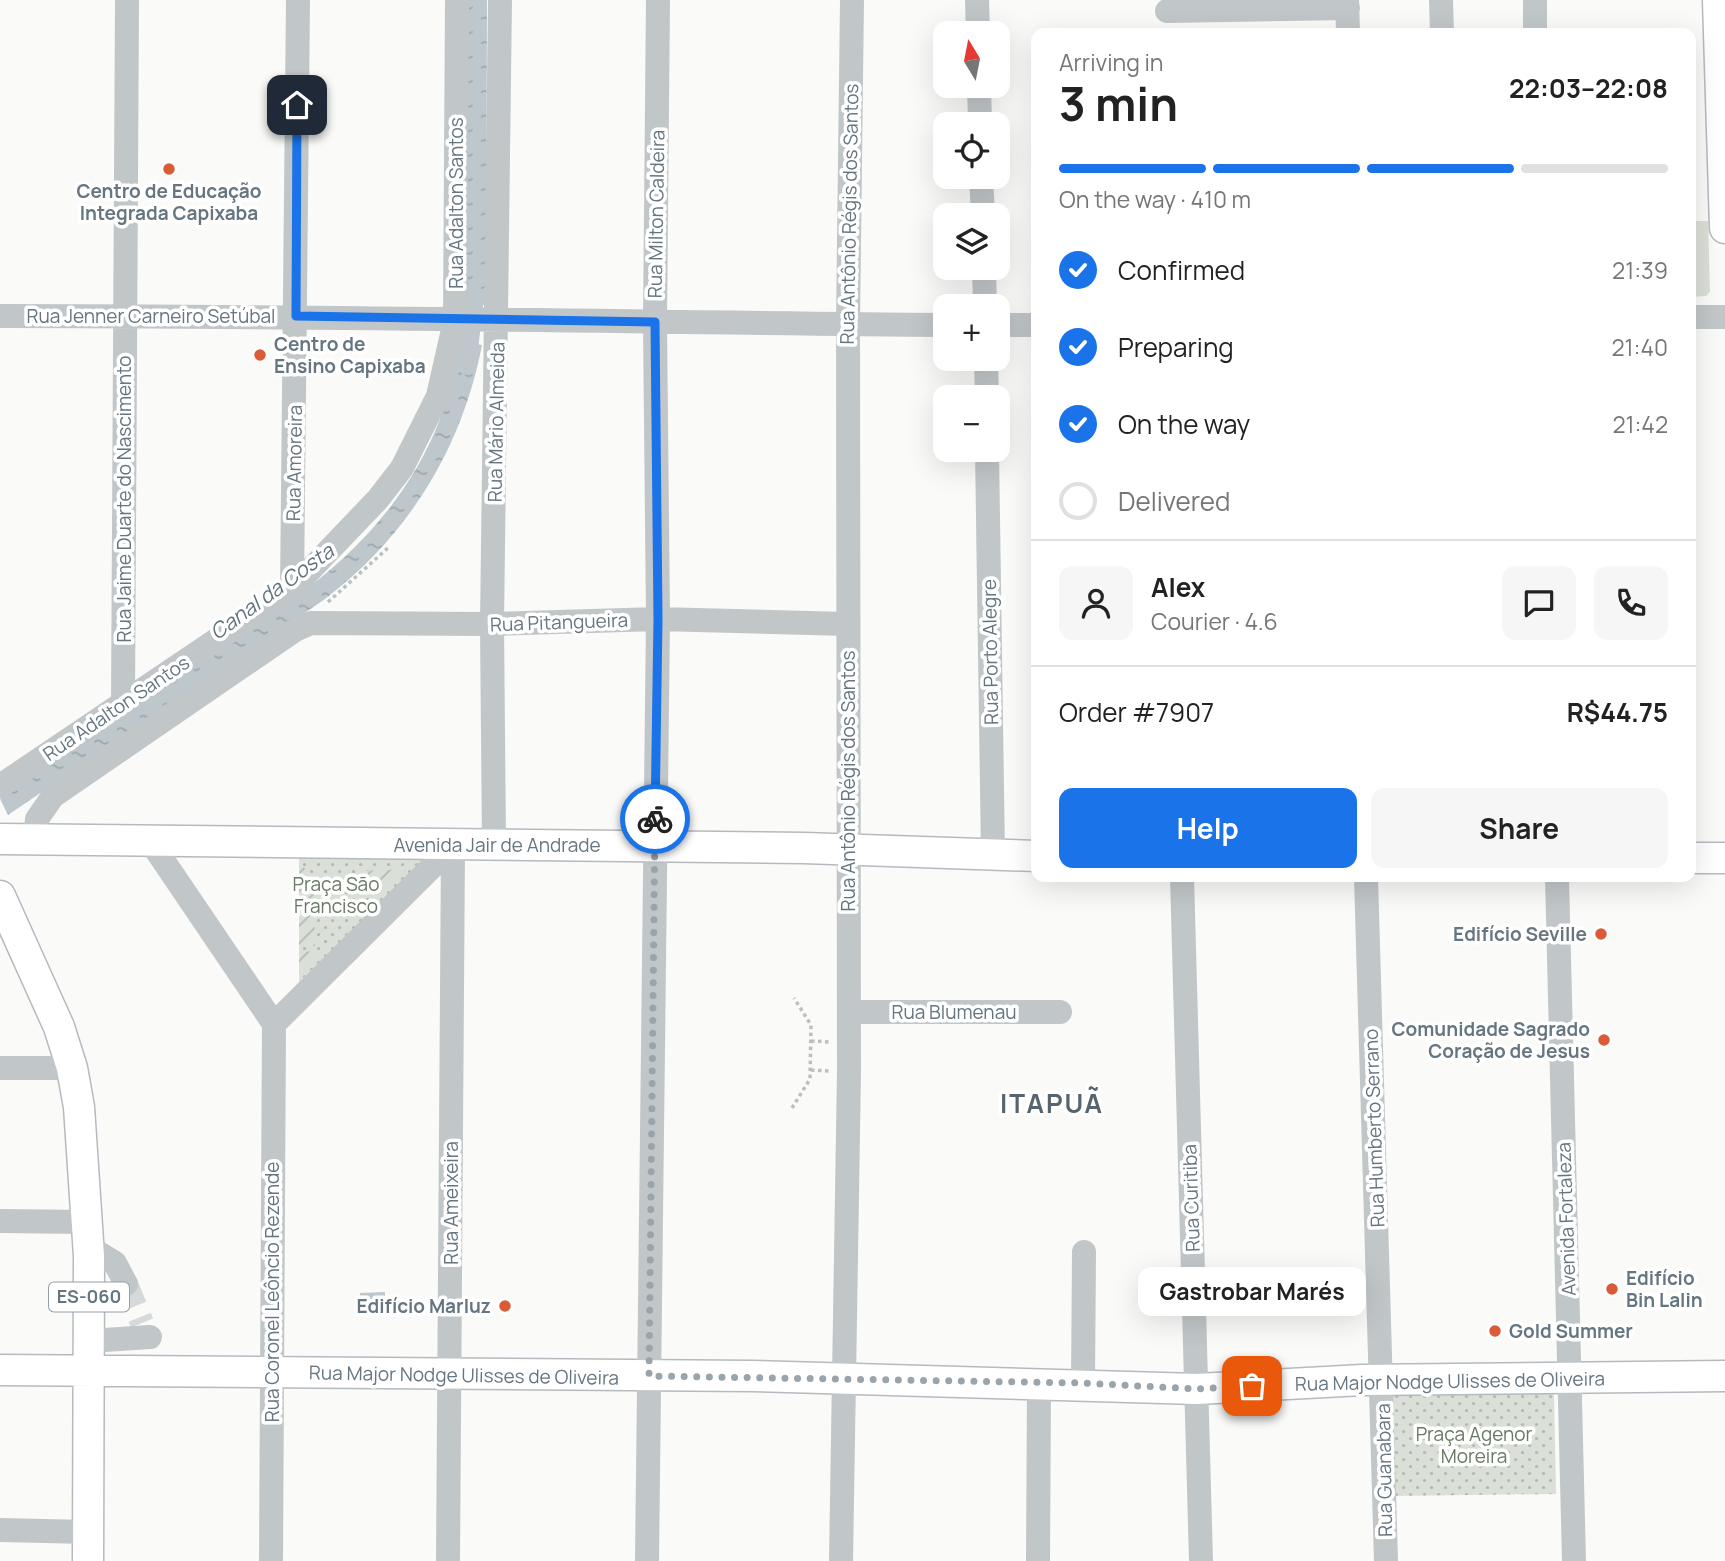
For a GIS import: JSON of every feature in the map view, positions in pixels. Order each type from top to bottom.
[{"type":"main road","points":[[1718,0],[1725,228]]},
{"type":"main road","name":"Avenida Jair de Andrade","points":[[0,839],[848,849],[1031,856]]},
{"type":"main road","points":[[1696,858],[1725,858]]},
{"type":"main road","name":"ES-060","points":[[0,896],[53,1013],[72,1068],[81,1125],[88,1235],[88,1547]]},
{"type":"main road","name":"Rua Major Nodge Ulisses de Oliveira","points":[[0,1370],[752,1376],[844,1381],[1083,1383],[1197,1389],[1382,1380],[1725,1376]]},
{"type":"street","name":"Rua Jaime Duarte do Nascimento","points":[[123,704],[127,0]]},
{"type":"street","name":"Rua Amoreira","points":[[292,589],[298,0]]},
{"type":"street","name":"Rua Adalton Santos","points":[[0,786],[292,589],[378,499],[402,468],[438,396],[459,321],[457,0]]},
{"type":"street","name":"Rua Mário Almeida","points":[[494,844],[492,321],[500,0]]},
{"type":"street","name":"Rua Milton Caldeira","points":[[647,1561],[658,619],[655,322],[658,0]]},
{"type":"street","name":"Rua Antônio Régis dos Santos","points":[[841,1561],[849,1012],[848,324],[852,0]]},
{"type":"street","points":[[977,0],[978,21]]},
{"type":"street","points":[[1441,0],[1442,28]]},
{"type":"street","points":[[1535,0],[1535,28]]},
{"type":"street","points":[[1167,15],[1258,21],[1348,4],[1348,28]]},
{"type":"street","name":"Rua Jenner Carneiro Setúbal","points":[[0,316],[296,316],[459,321],[933,325]]},
{"type":"street","points":[[1696,317],[1725,317]]},
{"type":"street","points":[[1010,325],[1031,325]]},
{"type":"street","name":"Rua Porto Alegre","points":[[987,462],[993,855]]},
{"type":"street","name":"Rua Adalton Santos","points":[[35,840],[37,819],[53,796],[316,616]]},
{"type":"street","name":"Rua Pitangueira","points":[[316,616],[492,624],[658,619],[848,624]]},
{"type":"street","points":[[150,841],[274,1024],[453,846]]},
{"type":"street","name":"Rua Ameixeira","points":[[448,1561],[453,846]]},
{"type":"street","name":"Rua Curitiba","points":[[1182,882],[1201,1561]]},
{"type":"street","name":"Rua Humberto Serrano","points":[[1366,882],[1382,1380]]},
{"type":"street","name":"Avenida Fortaleza","points":[[1557,882],[1574,1561]]},
{"type":"street","name":"Rua Blumenau","points":[[849,1012],[1060,1012]]},
{"type":"street","name":"Rua Coronel Leôncio Rezende","points":[[271,1561],[274,1024]]},
{"type":"street","points":[[0,1068],[72,1068]]},
{"type":"street","points":[[0,1221],[88,1235],[115,1263],[126,1284]]},
{"type":"street","points":[[1083,1383],[1084,1252]]},
{"type":"street","points":[[89,1340],[146,1330],[167,1372]]},
{"type":"street","name":"Rua Guanabara","points":[[1382,1380],[1386,1561]]},
{"type":"street","points":[[1038,1561],[1039,1383]]},
{"type":"street","points":[[0,1531],[88,1547]]},
{"type":"path","points":[[316,616],[389,547]]},
{"type":"path","points":[[792,1108],[810,1079],[811,1025],[794,998]]},
{"type":"green space","points":[[1696,221],[1708,221],[1710,292],[1706,296],[1696,297]]},
{"type":"green space","name":"Praça São Francisco","points":[[299,858],[427,858],[299,982]]},
{"type":"green space","points":[[299,863],[308,871],[315,899],[299,898]]},
{"type":"green space","points":[[407,869],[379,894],[368,885],[363,871]]},
{"type":"green space","points":[[299,906],[314,906],[315,946],[299,947]]},
{"type":"green space","points":[[315,951],[315,956],[299,972],[299,952]]},
{"type":"green space","name":"Praça Agenor Moreira","points":[[1554,1393],[1556,1494],[1393,1496],[1392,1395]]},
{"type":"water","points":[[466,0],[487,0],[486,305],[463,305]]},
{"type":"water","points":[[461,341],[482,345],[461,419],[428,487],[382,547],[325,599],[8,815],[0,799],[17,784],[314,583],[353,549],[404,489],[430,443],[443,410]]},
{"type":"water","points":[[385,1292],[385,1308],[360,1308],[360,1293]]},
{"type":"waterway","name":"Canal da Costa","points":[[467,366],[474,307]]},
{"type":"tunnel","points":[[126,1284],[142,1323]]},
{"type":"way so far","points":[[655,819],[649,1376],[1083,1383],[1197,1389],[1252,1386]]},
{"type":"place","name":"Centro de Educação Integrada Capixaba","points":[[169,169]]},
{"type":"place","name":"Centro de Ensino Capixaba","points":[[260,355]]},
{"type":"place","name":"Edifício Seville","points":[[1601,934]]},
{"type":"place","name":"Comunidade Sagrado Coração de Jesus","points":[[1604,1040]]},
{"type":"place","name":"Edifício Bin Lalin","points":[[1612,1289]]},
{"type":"place","name":"Edifício Marluz","points":[[505,1306]]},
{"type":"place","name":"Gold Summer","points":[[1495,1331]]},
{"type":"place","name":"Gastrobar Marés","points":[[1252,1386]]},
{"type":"district","name":"ITAPUÃ","points":[[1052,1104]]},
{"type":"route","points":[[297,105],[296,316],[455,321],[655,322],[658,619],[655,819]]}]
